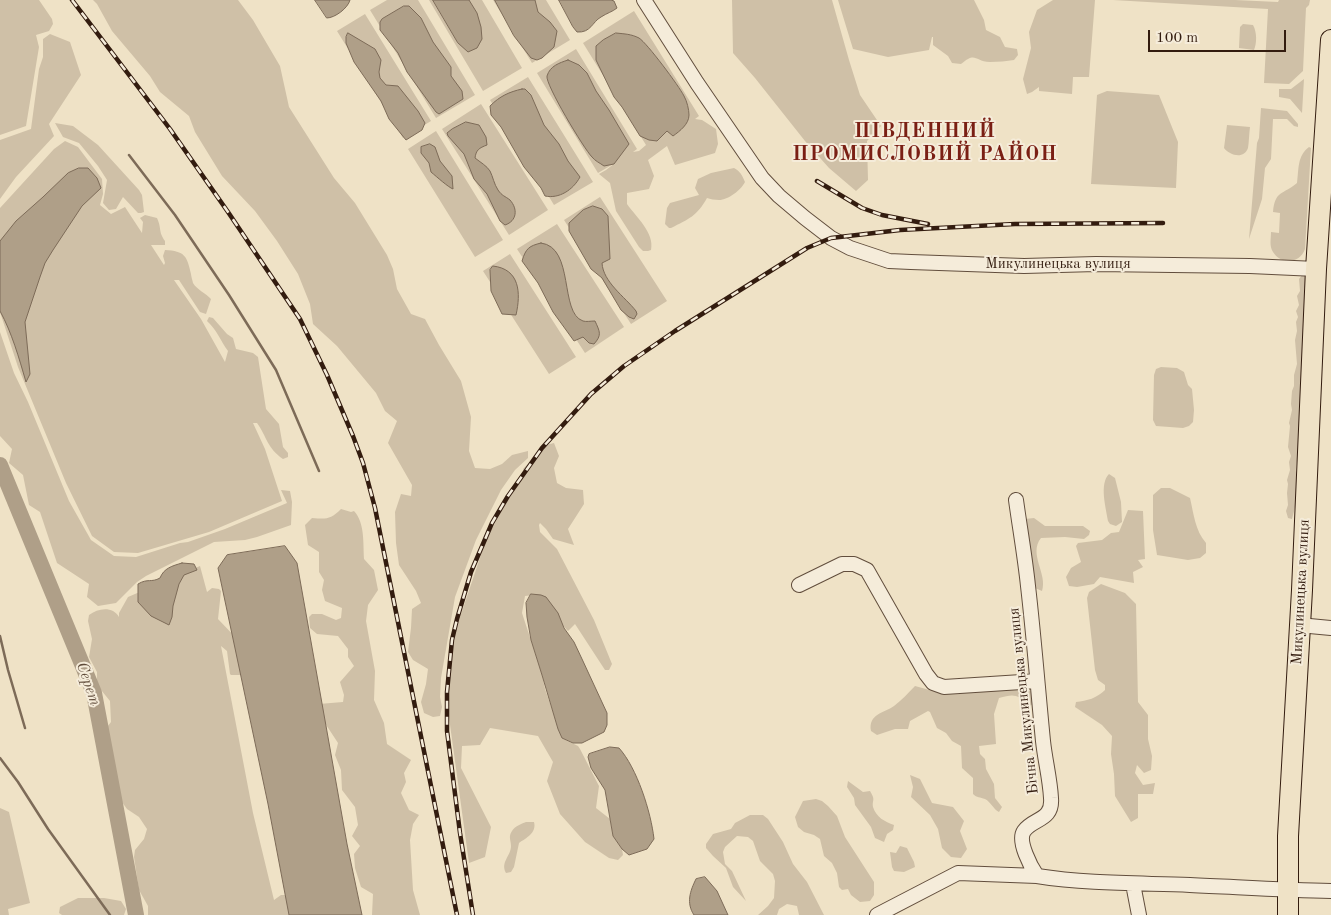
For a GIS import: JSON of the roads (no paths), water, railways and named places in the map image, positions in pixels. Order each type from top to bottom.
[{"type":"highway","name":"Микулинецька вулиця","points":[[1288,915],[1288,836],[1302,590],[1316,269],[1331,40]]},
{"type":"street","name":"Микулинецька вулиця","points":[[644,0],[697,83],[762,178],[779,196],[831,238],[850,248],[889,261],[1024,266],[1096,264],[1270,266],[1316,269]]},
{"type":"street","name":"Бічна Микулинецька вулиця","points":[[1016,500],[1028,585],[1043,744],[1051,800],[1050,810],[1045,816],[1025,829],[1022,835],[1023,845],[1031,868],[1037,876]]},
{"type":"street","points":[[799,585],[842,564],[854,564],[867,570],[926,674],[933,683],[944,687],[1037,681]]},
{"type":"street","points":[[1299,625],[1331,628]]},
{"type":"street","points":[[877,915],[958,873],[1037,876],[1054,879],[1134,884],[1331,891]]},
{"type":"street","points":[[1134,884],[1139,915]]},
{"type":"waterway","points":[[129,155],[175,215],[229,295],[276,370],[319,471]]},
{"type":"waterway","name":"Серет","points":[[0,465],[94,693],[136,915]]},
{"type":"waterway","points":[[0,636],[25,728]]},
{"type":"waterway","points":[[0,758],[110,915]]},
{"type":"railway","points":[[72,0],[170,129],[300,319],[353,436],[363,463],[375,508],[457,915]]},
{"type":"railway","points":[[817,181],[862,208],[882,215],[928,224]]},
{"type":"railway","points":[[473,915],[447,731],[447,692],[452,640],[471,572],[492,523],[508,496],[542,448],[591,394],[624,366],[675,331],[807,248],[831,238],[900,230],[1015,224],[1163,223]]},
{"type":"district","name":"ПІВДЕННИЙ ПРОМИСЛОВИЙ РАЙОН","points":[[925,144]]}]
